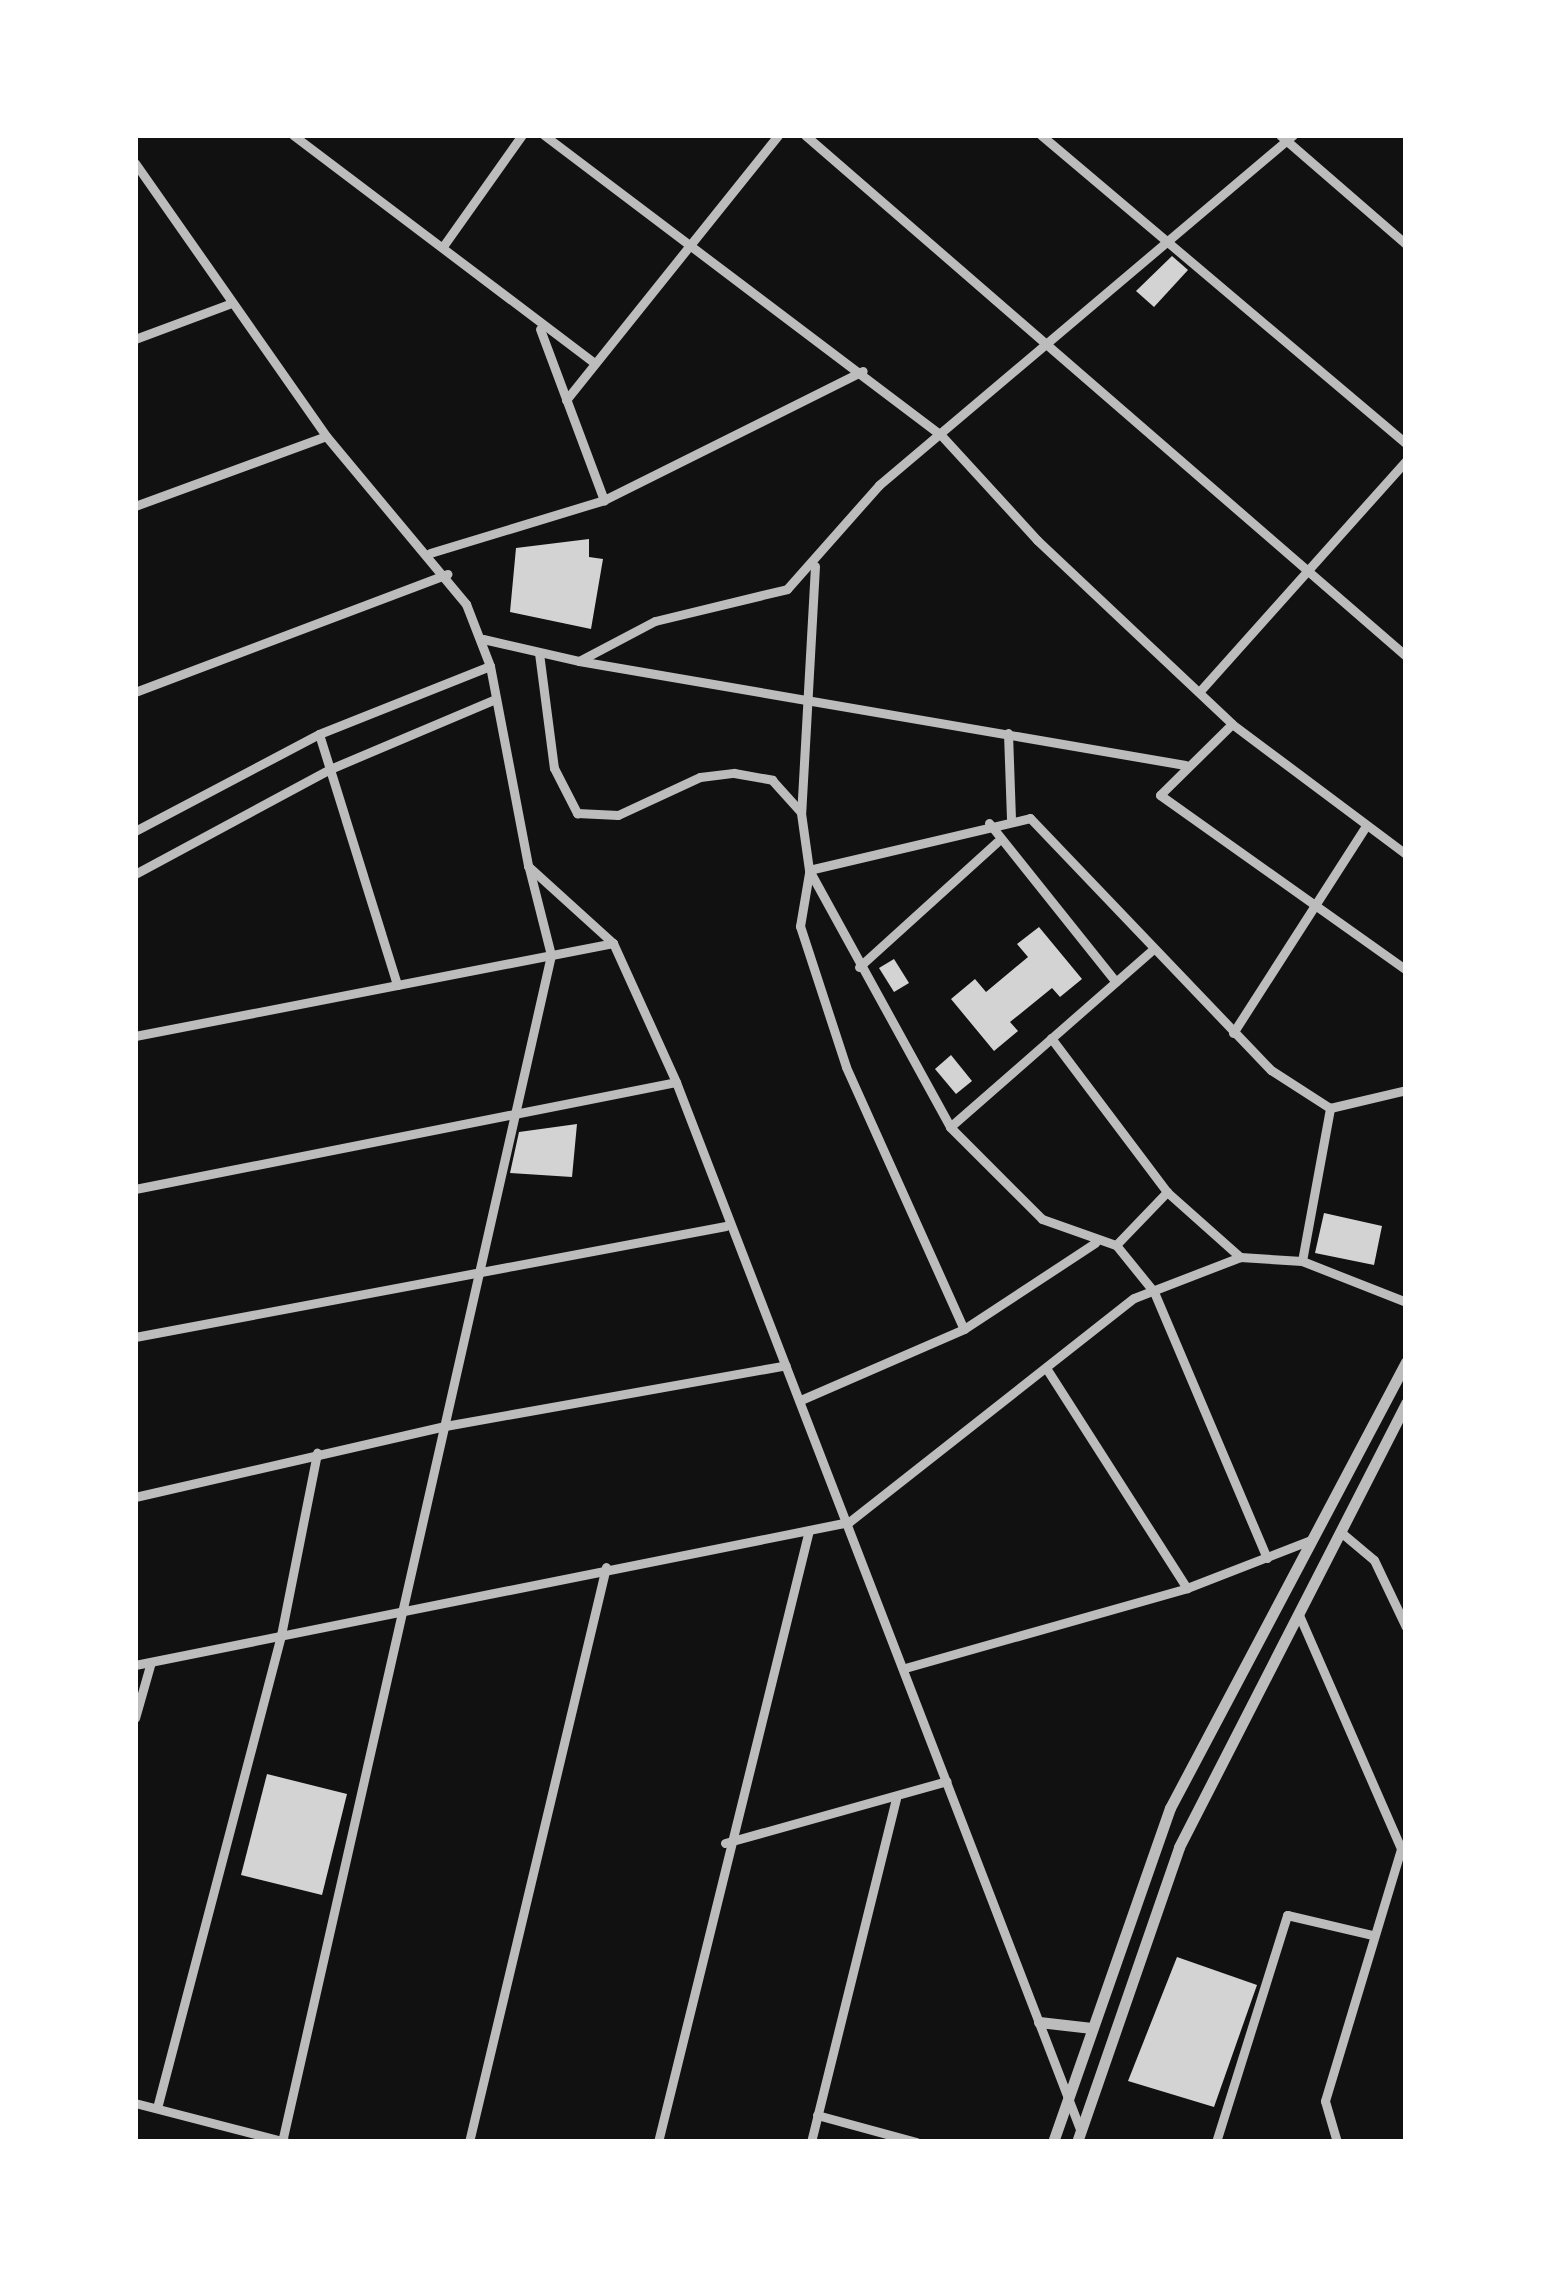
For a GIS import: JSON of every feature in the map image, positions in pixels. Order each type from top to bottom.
[{"type":"street","points":[[293,135],[444,245],[539,327],[595,363]]},
{"type":"street","points":[[444,245],[522,135]]},
{"type":"street","points":[[544,135],[688,247],[863,371],[940,434],[1037,540],[1232,724],[1406,854]]},
{"type":"street","points":[[566,400],[778,135]]},
{"type":"street","points":[[805,135],[1406,656]]},
{"type":"street","points":[[1041,135],[1406,443]]},
{"type":"street","points":[[579,661],[655,621],[772,595],[815,566],[880,485],[1042,341],[1171,241],[1287,137],[1406,244]]},
{"type":"street","points":[[135,163],[229,304],[326,436],[447,574],[482,639],[528,866],[551,955],[408,1609],[284,2142],[135,2104]]},
{"type":"street","points":[[135,338],[229,304]]},
{"type":"street","points":[[539,327],[604,500]]},
{"type":"street","points":[[430,554],[604,500],[863,371]]},
{"type":"street","points":[[135,506],[326,436]]},
{"type":"street","points":[[1200,691],[1406,460]]},
{"type":"street","points":[[815,566],[801,814],[809,870],[800,926],[846,1067],[964,1329]]},
{"type":"street","points":[[135,692],[447,574]]},
{"type":"street","points":[[482,639],[579,661],[1185,765]]},
{"type":"street","points":[[539,653],[554,768],[577,814],[618,815],[700,777],[734,773],[772,780],[801,814]]},
{"type":"street","points":[[135,831],[319,734],[490,666]]},
{"type":"street","points":[[135,874],[330,769],[496,700]]},
{"type":"street","points":[[1232,724],[1185,765],[1160,795],[1406,970]]},
{"type":"street","points":[[1008,732],[1011,818]]},
{"type":"street","points":[[319,734],[397,985]]},
{"type":"street","points":[[809,870],[989,823],[1030,818],[1150,952],[1234,1033],[1330,1108]]},
{"type":"street","points":[[989,823],[997,842],[1116,982]]},
{"type":"street","points":[[1234,1033],[1366,826]]},
{"type":"street","points":[[859,967],[997,842]]},
{"type":"street","points":[[528,866],[613,943],[676,1082],[726,1226],[803,1399],[1068,2098],[1079,2136]]},
{"type":"street","points":[[809,870],[950,1127],[1042,1219],[1095,1243],[1116,1244],[1167,1192]]},
{"type":"street","points":[[135,1036],[613,943]]},
{"type":"street","points":[[950,1127],[1150,952]]},
{"type":"street","points":[[1052,1038],[1167,1192],[1240,1256]]},
{"type":"street","points":[[135,1189],[676,1082]]},
{"type":"street","points":[[1330,1108],[1406,1090]]},
{"type":"street","points":[[1302,1261],[1330,1108]]},
{"type":"street","points":[[135,1337],[726,1226]]},
{"type":"street","points":[[803,1399],[964,1329],[1095,1243]]},
{"type":"street","points":[[1116,1244],[1154,1292],[1267,1558]]},
{"type":"street","points":[[135,1665],[606,1567],[849,1522],[1048,1372],[1134,1298],[1240,1256],[1302,1261],[1406,1302]]},
{"type":"street","points":[[1053,2142],[1170,1808],[1403,1378],[1406,1362]]},
{"type":"street","points":[[135,1497],[445,1426],[786,1365]]},
{"type":"street","points":[[1048,1372],[1186,1588]]},
{"type":"street","points":[[1079,2136],[1179,1847],[1406,1404]]},
{"type":"street","points":[[158,2108],[281,1636],[317,1453]]},
{"type":"street","points":[[658,2142],[725,1843],[809,1530]]},
{"type":"street","points":[[1342,1534],[1374,1560],[1406,1628]]},
{"type":"street","points":[[904,1668],[1186,1588],[1316,1538]]},
{"type":"street","points":[[469,2142],[606,1567]]},
{"type":"street","points":[[1299,1615],[1403,1848],[1372,1934],[1325,2101],[1337,2142]]},
{"type":"street","points":[[135,1718],[151,1662]]},
{"type":"street","points":[[725,1843],[947,1781]]},
{"type":"street","points":[[811,2142],[896,1798]]},
{"type":"street","points":[[1216,2142],[1287,1915],[1372,1934]]},
{"type":"street","points":[[1039,2022],[1092,2028]]},
{"type":"street","points":[[816,2115],[916,2142]]},
{"type":"building","points":[[1172,256],[1188,270],[1154,307],[1136,291]]},
{"type":"building","points":[[589,539],[589,557],[603,559],[591,629],[510,612],[516,548]]},
{"type":"building","points":[[1039,927],[1082,979],[1060,997],[1052,988],[1010,1022],[1018,1031],[994,1051],[951,999],[975,979],[986,992],[1028,957],[1017,944]]},
{"type":"building","points":[[894,959],[909,983],[894,992],[879,968]]},
{"type":"building","points":[[951,1055],[972,1081],[956,1094],[935,1069]]},
{"type":"building","points":[[577,1124],[572,1177],[510,1173],[519,1132]]},
{"type":"building","points":[[1324,1213],[1382,1226],[1374,1265],[1315,1253]]},
{"type":"building","points":[[267,1774],[347,1794],[322,1895],[241,1875]]},
{"type":"building","points":[[1177,1957],[1257,1985],[1214,2107],[1128,2081]]}]
